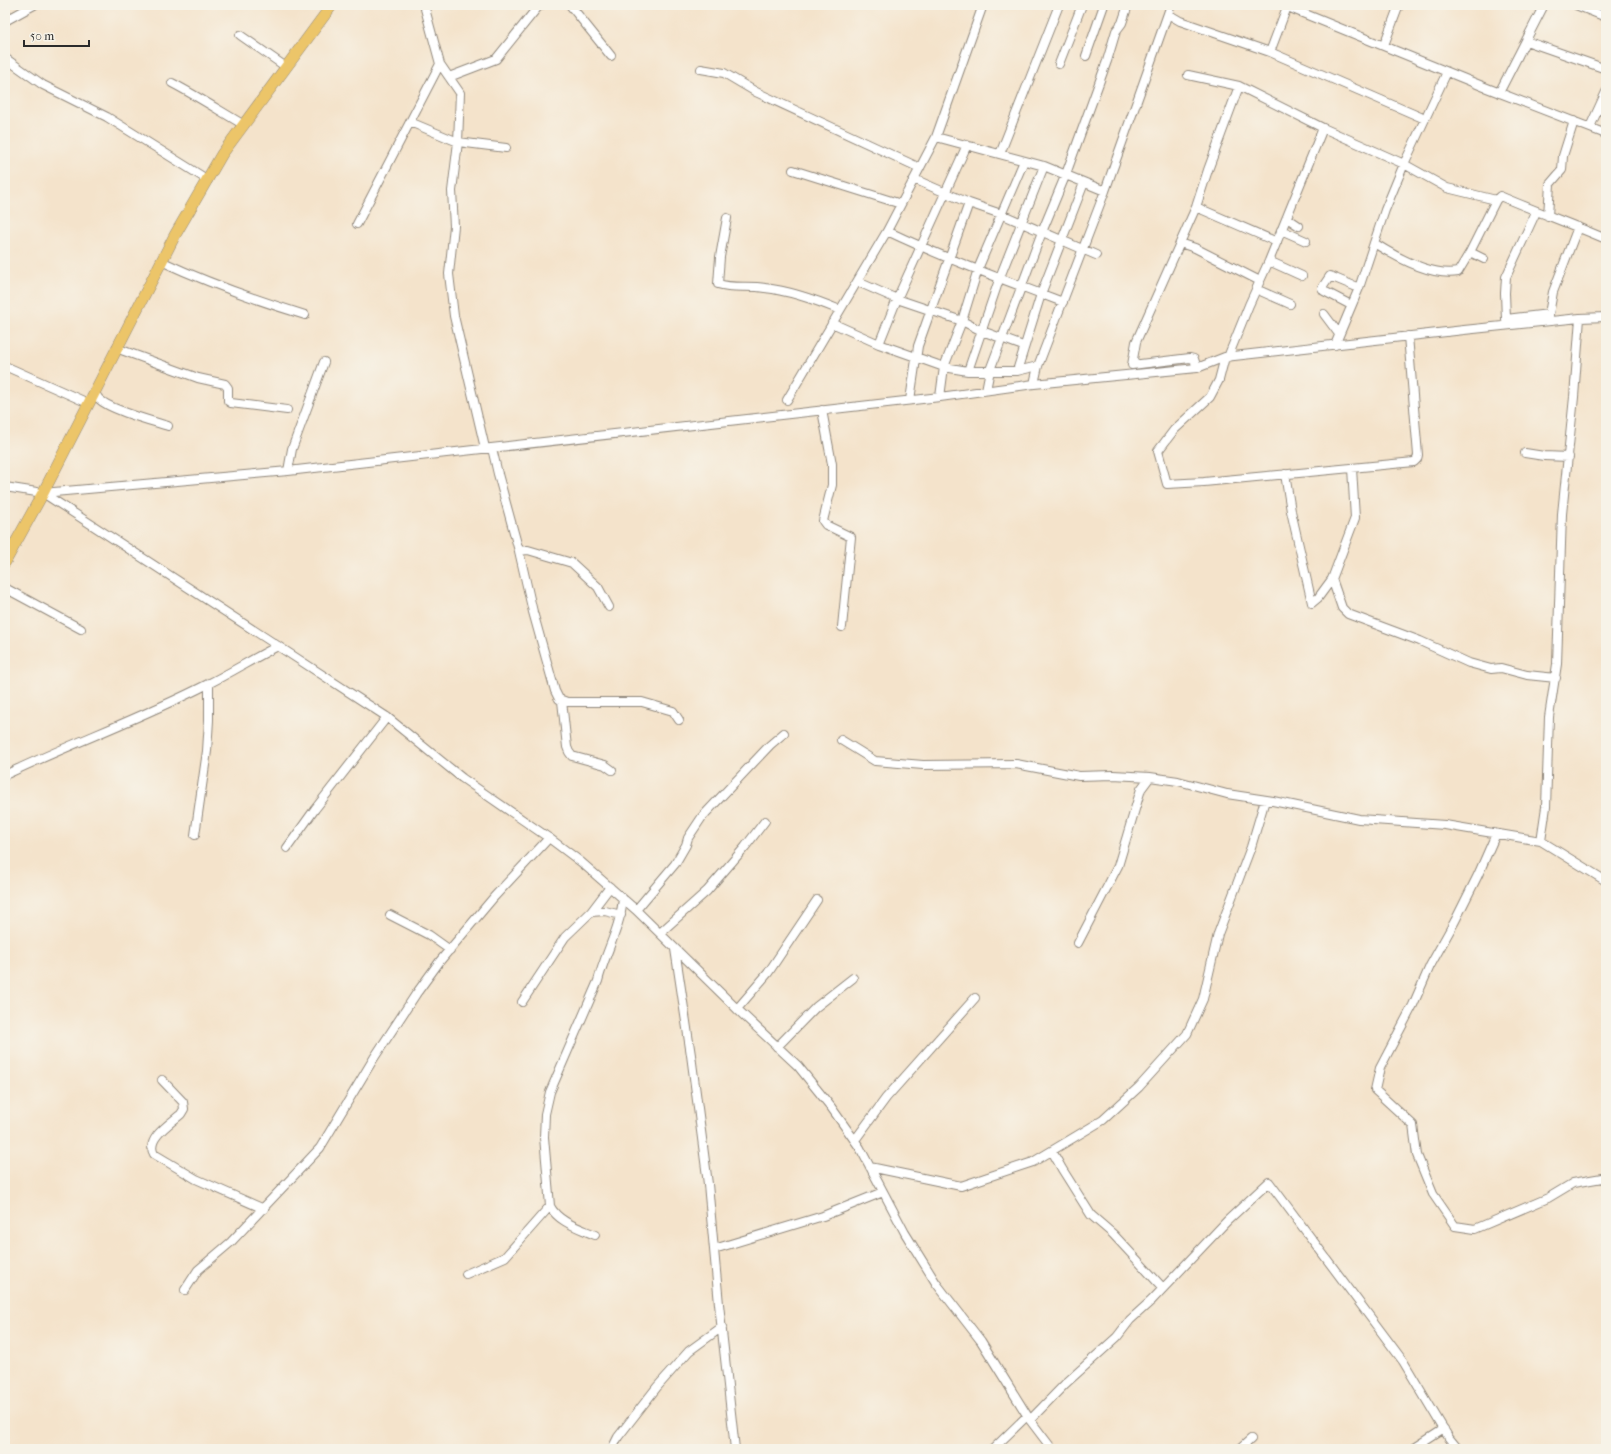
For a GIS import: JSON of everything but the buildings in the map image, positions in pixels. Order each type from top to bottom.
[{"type":"main road","points":[[5,562],[43,493],[161,261],[222,154],[286,67],[328,6]]},
{"type":"street","points":[[5,21],[34,5]]},
{"type":"street","points":[[424,5],[440,64],[460,93],[458,142],[452,191],[454,226],[449,274],[454,316],[489,448],[498,474],[519,551],[533,612],[555,691],[559,699],[562,701],[575,703],[642,702],[673,711],[679,720]]},
{"type":"street","points":[[449,77],[496,59],[541,5]]},
{"type":"street","points":[[570,5],[611,56]]},
{"type":"street","points":[[787,400],[887,231],[936,137],[983,5]]},
{"type":"street","points":[[1000,154],[1059,5]]},
{"type":"street","points":[[1059,64],[1082,5]]},
{"type":"street","points":[[1086,56],[1104,5]]},
{"type":"street","points":[[986,390],[990,370],[1042,232],[1066,174],[1107,61],[1116,31],[1122,23],[1128,5]]},
{"type":"street","points":[[1034,384],[1038,366],[1105,191],[1171,5]]},
{"type":"street","points":[[1384,45],[1399,5]]},
{"type":"street","points":[[1500,93],[1544,5]]},
{"type":"street","points":[[1576,5],[1606,17]]},
{"type":"street","points":[[1270,52],[1285,6],[1303,9],[1447,72],[1606,134]]},
{"type":"street","points":[[1168,14],[1180,21],[1270,52],[1425,119]]},
{"type":"street","points":[[240,35],[286,67]]},
{"type":"street","points":[[1526,41],[1606,69]]},
{"type":"street","points":[[5,58],[43,85],[107,117],[208,180]]},
{"type":"street","points":[[357,224],[440,64]]},
{"type":"street","points":[[701,69],[724,73],[756,92],[920,168]]},
{"type":"street","points":[[1336,345],[1339,334],[1359,288],[1385,210],[1404,164],[1447,72]]},
{"type":"street","points":[[1188,75],[1240,86],[1323,128],[1404,164],[1447,188],[1496,200]]},
{"type":"street","points":[[172,83],[202,99],[210,106],[244,125]]},
{"type":"street","points":[[1197,368],[1194,360],[1190,358],[1132,365],[1139,336],[1196,207],[1208,170],[1240,86]]},
{"type":"street","points":[[1590,127],[1606,92]]},
{"type":"street","points":[[1548,216],[1550,184],[1562,170],[1563,156],[1574,121]]},
{"type":"street","points":[[410,122],[458,142],[506,148]]},
{"type":"street","points":[[1323,128],[1281,230],[1270,261],[1227,357],[1219,380],[1210,397],[1174,430],[1158,451],[1167,484],[1204,482],[1414,462],[1417,459],[1408,336]]},
{"type":"street","points":[[936,137],[1044,166],[1105,191]]},
{"type":"street","points":[[880,344],[897,299],[967,145]]},
{"type":"street","points":[[940,397],[944,367],[962,321],[978,269],[1024,161]]},
{"type":"street","points":[[968,371],[1000,278],[1044,166]]},
{"type":"street","points":[[793,170],[901,204]]},
{"type":"street","points":[[914,179],[969,203],[1001,214],[1096,255]]},
{"type":"street","points":[[1017,371],[1023,346],[1041,294],[1084,183]]},
{"type":"street","points":[[1374,243],[1409,263],[1444,272],[1458,272],[1470,252],[1496,200],[1500,196],[1536,212],[1606,239]]},
{"type":"street","points":[[910,400],[915,356],[969,203]]},
{"type":"street","points":[[1196,207],[1277,242]]},
{"type":"street","points":[[1536,212],[1506,277],[1506,319],[1549,314],[1553,292],[1578,227]]},
{"type":"street","points":[[727,218],[720,257],[718,284],[726,287],[765,288],[811,299],[840,310]]},
{"type":"street","points":[[1287,218],[1299,226]]},
{"type":"street","points":[[1281,230],[1306,241]]},
{"type":"street","points":[[887,231],[921,247],[949,257],[1022,288],[1063,302]]},
{"type":"street","points":[[1180,243],[1195,248],[1290,304]]},
{"type":"street","points":[[1470,252],[1484,259]]},
{"type":"street","points":[[161,261],[190,274],[264,302],[305,315]]},
{"type":"street","points":[[1270,261],[1302,276]]},
{"type":"street","points":[[1351,305],[1324,291],[1322,288],[1330,276],[1359,288]]},
{"type":"street","points":[[858,282],[897,299],[962,321],[982,331],[1023,346]]},
{"type":"street","points":[[1324,314],[1339,334]]},
{"type":"street","points":[[5,487],[43,493],[288,471],[940,397],[1034,384],[1197,368],[1227,357],[1408,336],[1580,318],[1606,317]]},
{"type":"street","points":[[1541,841],[1547,791],[1549,717],[1556,678],[1562,514],[1569,457],[1580,318]]},
{"type":"street","points":[[832,323],[880,344],[944,367],[968,371],[1017,371],[1038,366]]},
{"type":"street","points":[[116,348],[198,378],[226,384],[228,388],[228,401],[231,403],[287,410]]},
{"type":"street","points":[[288,471],[292,449],[324,362]]},
{"type":"street","points":[[5,366],[88,403]]},
{"type":"street","points":[[94,391],[98,399],[103,402],[168,426]]},
{"type":"street","points":[[822,410],[832,464],[832,485],[823,520],[826,525],[851,537],[842,627]]},
{"type":"street","points":[[1525,453],[1544,456],[1569,457]]},
{"type":"street","points":[[1285,474],[1291,511],[1312,603],[1318,598],[1332,579],[1355,518],[1352,468]]},
{"type":"street","points":[[43,493],[387,716],[462,778],[581,862],[636,910],[737,1009],[798,1066],[831,1107],[854,1140],[905,1233],[936,1283],[982,1341],[1028,1418],[1052,1449]]},
{"type":"street","points":[[519,551],[528,550],[572,563],[598,587],[609,607]]},
{"type":"street","points":[[1332,579],[1342,608],[1348,614],[1420,641],[1469,663],[1491,669],[1501,668],[1527,675],[1556,678]]},
{"type":"street","points":[[5,588],[81,629]]},
{"type":"street","points":[[5,775],[209,684],[278,646]]},
{"type":"street","points":[[195,835],[207,751],[209,684]]},
{"type":"street","points":[[562,701],[569,752],[572,756],[605,766],[612,770]]},
{"type":"street","points":[[287,848],[315,808],[387,716]]},
{"type":"street","points":[[636,910],[675,864],[686,845],[688,838],[702,817],[770,745],[784,733]]},
{"type":"street","points":[[841,740],[875,761],[923,765],[1016,764],[1079,776],[1112,775],[1150,777],[1178,781],[1227,794],[1359,819],[1445,825],[1541,841],[1606,881]]},
{"type":"street","points":[[1078,944],[1118,866],[1141,789],[1150,777]]},
{"type":"street","points":[[870,1167],[961,1186],[1033,1162],[1103,1120],[1139,1087],[1187,1034],[1203,999],[1218,934],[1251,847],[1265,800]]},
{"type":"street","points":[[660,933],[707,891],[745,847],[764,821]]},
{"type":"street","points":[[1496,834],[1475,882],[1430,966],[1413,1005],[1380,1068],[1375,1090],[1413,1125],[1417,1155],[1433,1194],[1455,1226],[1475,1229],[1548,1198],[1573,1183],[1602,1178],[1606,1180]]},
{"type":"street","points":[[185,1290],[198,1270],[231,1242],[264,1209],[320,1148],[374,1058],[412,1000],[450,950],[503,887],[549,838]]},
{"type":"street","points":[[522,1002],[565,937],[591,912],[610,888]]},
{"type":"street","points":[[595,1235],[563,1220],[554,1214],[550,1206],[544,1137],[545,1114],[550,1092],[596,988],[602,966],[621,916],[623,899]]},
{"type":"street","points":[[737,1009],[768,973],[817,900]]},
{"type":"street","points":[[591,912],[605,911],[621,916]]},
{"type":"street","points":[[390,915],[429,935],[450,950]]},
{"type":"street","points":[[675,948],[708,1184],[735,1449]]},
{"type":"street","points":[[778,1047],[816,1007],[853,978]]},
{"type":"street","points":[[854,1140],[886,1098],[975,998]]},
{"type":"street","points":[[162,1080],[183,1102],[184,1109],[181,1114],[155,1138],[152,1146],[154,1154],[196,1179],[264,1209]]},
{"type":"street","points":[[1052,1151],[1091,1214],[1113,1234],[1163,1288]]},
{"type":"street","points":[[993,1449],[1117,1337],[1130,1320],[1227,1221],[1270,1182],[1403,1361],[1444,1429],[1458,1449]]},
{"type":"street","points":[[714,1249],[823,1216],[883,1192]]},
{"type":"street","points":[[466,1274],[505,1257],[550,1206]]},
{"type":"street","points":[[612,1449],[618,1437],[657,1386],[690,1351],[722,1327]]},
{"type":"street","points":[[1413,1449],[1444,1429]]},
{"type":"street","points":[[1240,1449],[1251,1440]]}]
